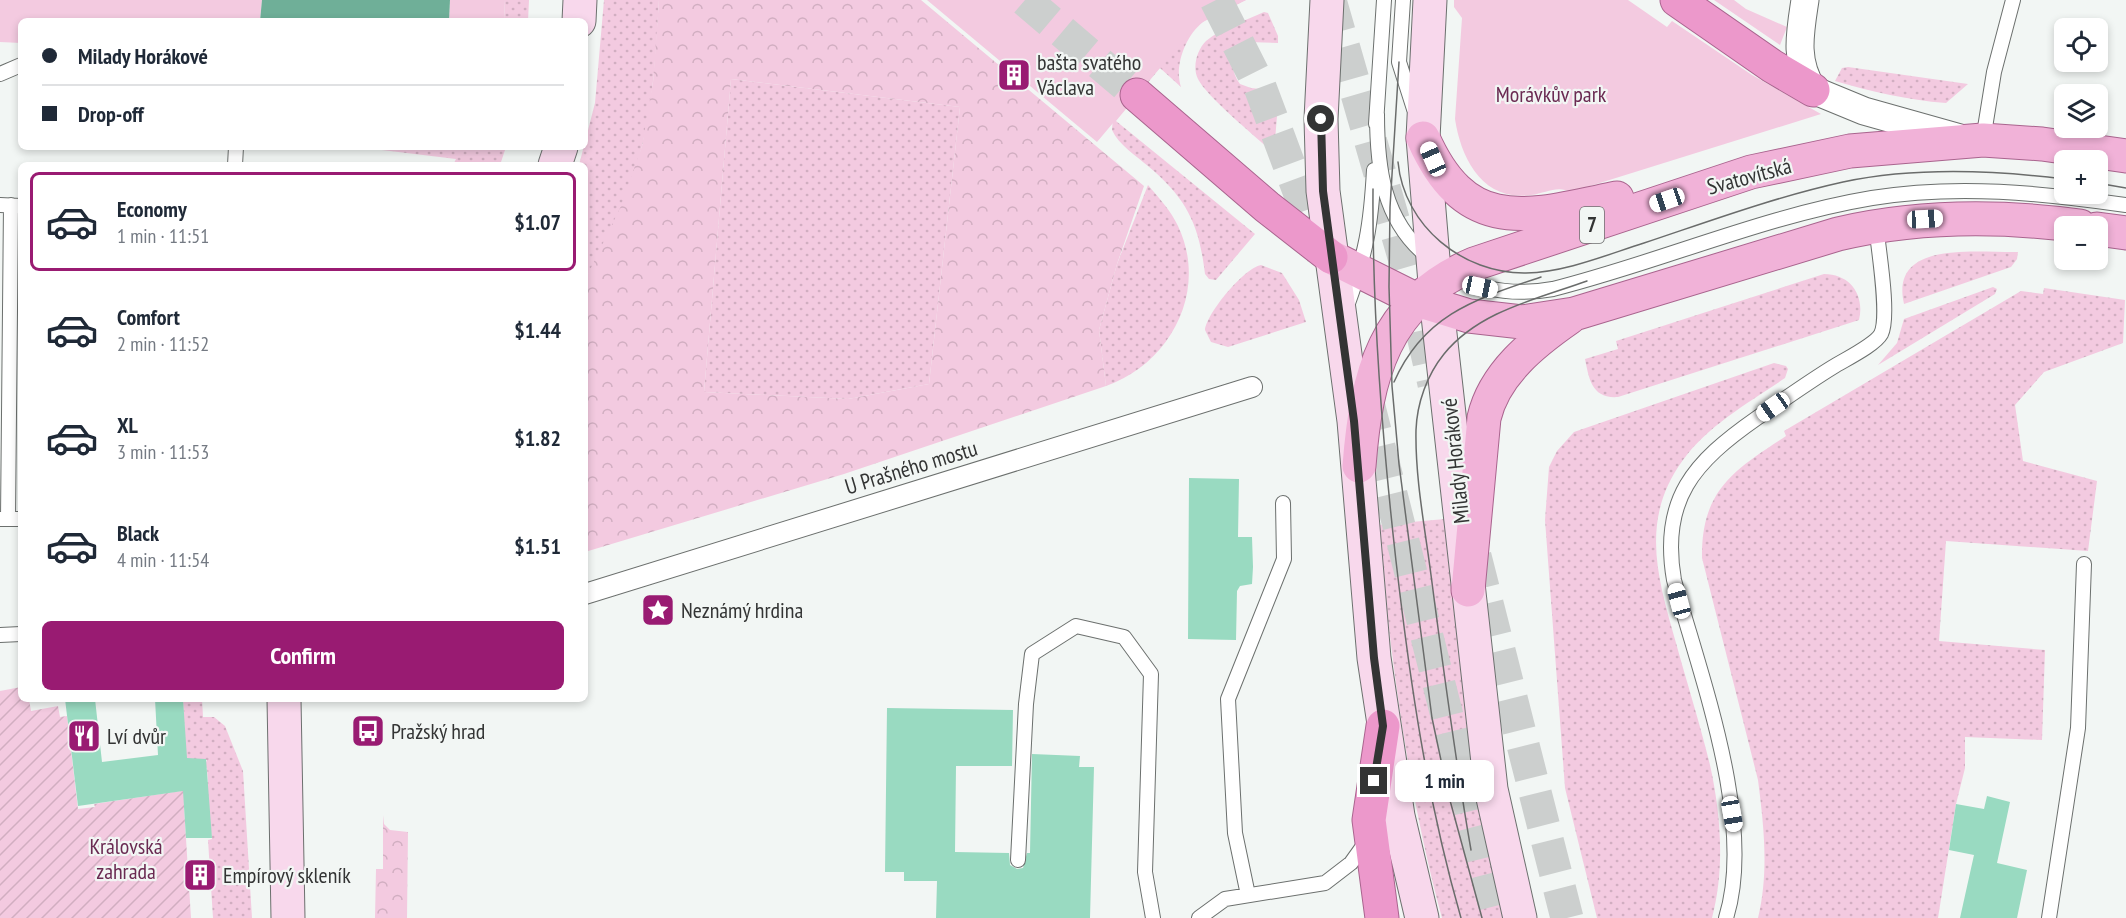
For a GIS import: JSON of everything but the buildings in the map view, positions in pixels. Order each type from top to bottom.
[{"type":"highway","points":[[1677,0],[1772,66],[1813,90]]},
{"type":"highway","points":[[1137,95],[1267,207],[1345,265]]},
{"type":"highway","points":[[1382,918],[1369,838],[1371,799],[1383,726]]},
{"type":"main road","points":[[579,18],[580,0]]},
{"type":"main road","points":[[1326,0],[1321,130],[1322,175],[1345,265],[1340,324],[1359,466],[1374,658],[1383,726],[1398,816],[1422,918]]},
{"type":"main road","name":"Milady Horákové","points":[[1430,0],[1423,138],[1435,285],[1491,789],[1520,918]]},
{"type":"main road","points":[[1423,138],[1446,178],[1467,199],[1498,212],[1513,214],[1544,213],[1751,172]]},
{"type":"main road","name":"Svatovítská","points":[[1435,285],[1501,254],[1751,172],[1850,151],[1977,140],[2042,144],[2126,156]]},
{"type":"main road","points":[[1345,265],[1435,285],[1501,322],[1538,321],[1574,315],[1838,234],[1876,225],[1965,217],[2033,206],[2056,216]]},
{"type":"main road","points":[[2108,231],[2126,233]]},
{"type":"main road","points":[[1359,466],[1362,421],[1376,366],[1402,316],[1435,285]]},
{"type":"main road","points":[[1468,590],[1484,418],[1490,396],[1527,351],[1574,315]]},
{"type":"main road","points":[[284,702],[288,918]]},
{"type":"street","points":[[1805,0],[1799,54],[1806,79],[1813,90],[1864,111],[1977,140]]},
{"type":"street","name":"U Prašného mostu","points":[[588,593],[1252,387]]},
{"type":"lane","points":[[1345,265],[1371,222],[1384,0]]},
{"type":"lane","points":[[1403,0],[1399,62],[1423,138]]},
{"type":"lane","points":[[1977,140],[2013,0]]},
{"type":"lane","points":[[0,74],[18,66]]},
{"type":"lane","points":[[1377,114],[1377,149],[1385,194],[1435,285],[1535,292],[1587,280],[1780,220],[1855,201],[1898,194],[1962,190],[2033,206],[2126,205]]},
{"type":"lane","points":[[10,519],[11,205]]},
{"type":"lane","points":[[1726,918],[1730,906],[1736,835],[1720,748],[1674,580],[1670,554],[1674,519],[1688,481],[1709,454],[1806,384],[1878,338],[1884,320],[1876,225]]},
{"type":"lane","points":[[1248,895],[1235,833],[1228,699],[1284,559],[1282,503]]},
{"type":"lane","points":[[2049,918],[2078,728],[2084,564]]},
{"type":"lane","points":[[1018,860],[1026,704],[1032,654],[1076,626],[1124,637],[1151,674],[1145,872],[1153,918]]},
{"type":"lane","points":[[0,635],[18,634]]},
{"type":"lane","points":[[1199,918],[1225,899],[1325,883],[1351,863],[1369,838]]},
{"type":"green space","points":[[0,0],[262,0],[260,18],[18,18],[18,43],[0,42]]},
{"type":"green space","points":[[450,0],[505,0],[504,18],[449,18]]},
{"type":"green space","points":[[505,0],[529,0],[528,18],[504,18]]},
{"type":"green space","points":[[604,0],[659,0],[654,73],[646,128],[637,163],[618,215],[588,274],[588,162],[580,162],[583,150],[588,150],[588,130],[595,103]]},
{"type":"green space","points":[[659,0],[921,0],[1144,186],[1117,264],[1099,330],[1106,386],[844,474],[588,551],[588,274],[621,206],[642,146],[653,82]],"holes":[[[731,79],[960,107],[929,384],[848,399],[704,392]]]},
{"type":"green space","points":[[927,0],[1246,0],[1195,26],[1097,142]]},
{"type":"green space","points":[[1122,0],[1246,0],[1207,19],[1191,35],[1180,61],[1181,87],[1160,68],[1116,121],[1255,234],[1216,280],[1209,279],[1205,274],[1195,227],[1182,201],[1161,178],[1123,145],[1112,130]]},
{"type":"green space","name":"Morávkův park","points":[[1454,0],[1628,0],[1667,27],[1672,21],[1752,75],[1821,114],[1571,192],[1556,189],[1531,195],[1514,195],[1500,192],[1487,185],[1477,175],[1458,134],[1455,119],[1462,18],[1454,7]]},
{"type":"green space","points":[[1714,0],[1734,0],[1746,9],[1787,27],[1780,45]]},
{"type":"green space","points":[[1264,12],[1268,13],[1278,36],[1278,43],[1248,42],[1235,56],[1233,67],[1240,84],[1251,88],[1279,91],[1274,153],[1211,96],[1198,79],[1195,69],[1198,54],[1212,36]]},
{"type":"green space","points":[[1842,68],[1968,84],[1946,103],[1918,100],[1835,81]]},
{"type":"green space","points":[[731,79],[960,107],[929,384],[848,399],[704,392]]},
{"type":"green space","points":[[382,150],[505,150],[501,162],[454,162],[456,159]]},
{"type":"green space","points":[[1148,185],[1178,226],[1186,251],[1189,275],[1186,299],[1178,322],[1165,343],[1149,361],[1129,375],[1106,386],[1099,330],[1117,264]]},
{"type":"green space","points":[[1961,252],[2018,252],[2017,259],[2011,267],[1904,304],[1903,283],[1910,269],[1923,259]]},
{"type":"green space","points":[[1261,265],[1282,273],[1299,300],[1306,322],[1228,347],[1211,342],[1205,330],[1212,313],[1236,282]]},
{"type":"green space","points":[[1824,274],[1841,278],[1854,288],[1860,302],[1859,320],[1618,397],[1602,395],[1590,380],[1585,359],[1618,349],[1616,341]]},
{"type":"green space","points":[[1993,287],[1997,289],[1995,294],[1878,365],[1897,343],[1904,319]]},
{"type":"green space","points":[[2044,288],[2125,300],[2123,343],[2044,372],[2015,405],[2023,461],[2097,481],[2088,551],[1946,541],[1939,641],[2045,650],[2042,740],[1965,737],[1965,768],[1956,804],[1938,918],[1758,918],[1763,884],[1764,832],[1758,780],[1702,558],[1707,515],[1714,498],[1736,472],[1786,436],[1784,431],[2021,291],[2043,294]]},
{"type":"green space","points":[[1774,363],[1786,366],[1788,369],[1785,378],[1717,425],[1693,447],[1683,460],[1669,482],[1661,505],[1657,527],[1656,550],[1663,596],[1706,750],[1717,803],[1720,861],[1712,918],[1597,918],[1565,788],[1545,520],[1549,467],[1557,451],[1574,432]]},
{"type":"green space","points":[[1445,519],[1475,789],[1503,918],[1442,918],[1419,821],[1402,723],[1378,525]]},
{"type":"green space","name":"Královská zahrada","points":[[18,688],[18,702],[30,702],[31,711],[58,706],[60,717],[67,716],[78,809],[95,807],[94,804],[187,790],[184,807],[191,918],[0,918],[0,691]]},
{"type":"green space","points":[[183,702],[202,702],[203,717],[214,717],[225,726],[243,771],[252,918],[213,918],[208,840],[212,839],[205,783],[208,782],[207,768],[204,767],[207,760],[186,759]]},
{"type":"green space","points":[[383,815],[384,824],[390,830],[408,832],[407,918],[375,918],[376,869],[383,869]]},
{"type":"shaded area","points":[[262,0],[450,0],[449,18],[260,18]]},
{"type":"tunnel","points":[[1025,0],[1137,95]]},
{"type":"tunnel","points":[[1216,0],[1260,87],[1325,261]]},
{"type":"tunnel","points":[[1330,0],[1410,278],[1434,384]]},
{"type":"tunnel","points":[[1367,399],[1498,918]]},
{"type":"tunnel","points":[[1475,556],[1567,918]]},
{"type":"tram line","points":[[1399,62],[1390,207],[1389,287],[1392,386],[1399,464],[1432,718],[1448,793],[1482,918]]},
{"type":"tram line","points":[[1398,162],[1403,185],[1412,206],[1425,226],[1441,242],[1459,255],[1480,265],[1503,271],[1526,273],[1556,270],[1586,262],[1768,202],[1870,177],[1925,172],[1981,172],[2054,178]]},
{"type":"tram line","points":[[2108,185],[2126,188]]},
{"type":"tram line","points":[[1373,189],[1374,282],[1379,375],[1386,468],[1401,606],[1429,785],[1461,918]]},
{"type":"tram line","points":[[1394,382],[1406,359],[1420,340],[1454,312],[1495,293],[1541,277]]},
{"type":"tram line","points":[[1471,850],[1421,503],[1416,448],[1418,410],[1428,380],[1438,362],[1458,339],[1474,327],[1510,308],[1587,281]]},
{"type":"place","name":"bašta svatého Václava","points":[[1014,75]]},
{"type":"place","name":"Neznámý hrdina","points":[[658,610]]},
{"type":"place","name":"Pražský hrad","points":[[368,731]]},
{"type":"place","name":"Lví dvůr","points":[[84,736]]},
{"type":"place","name":"Empírový skleník","points":[[200,875]]},
{"type":"route","points":[[1321,119],[1323,191],[1354,421],[1374,658],[1383,726],[1374,781]]}]
